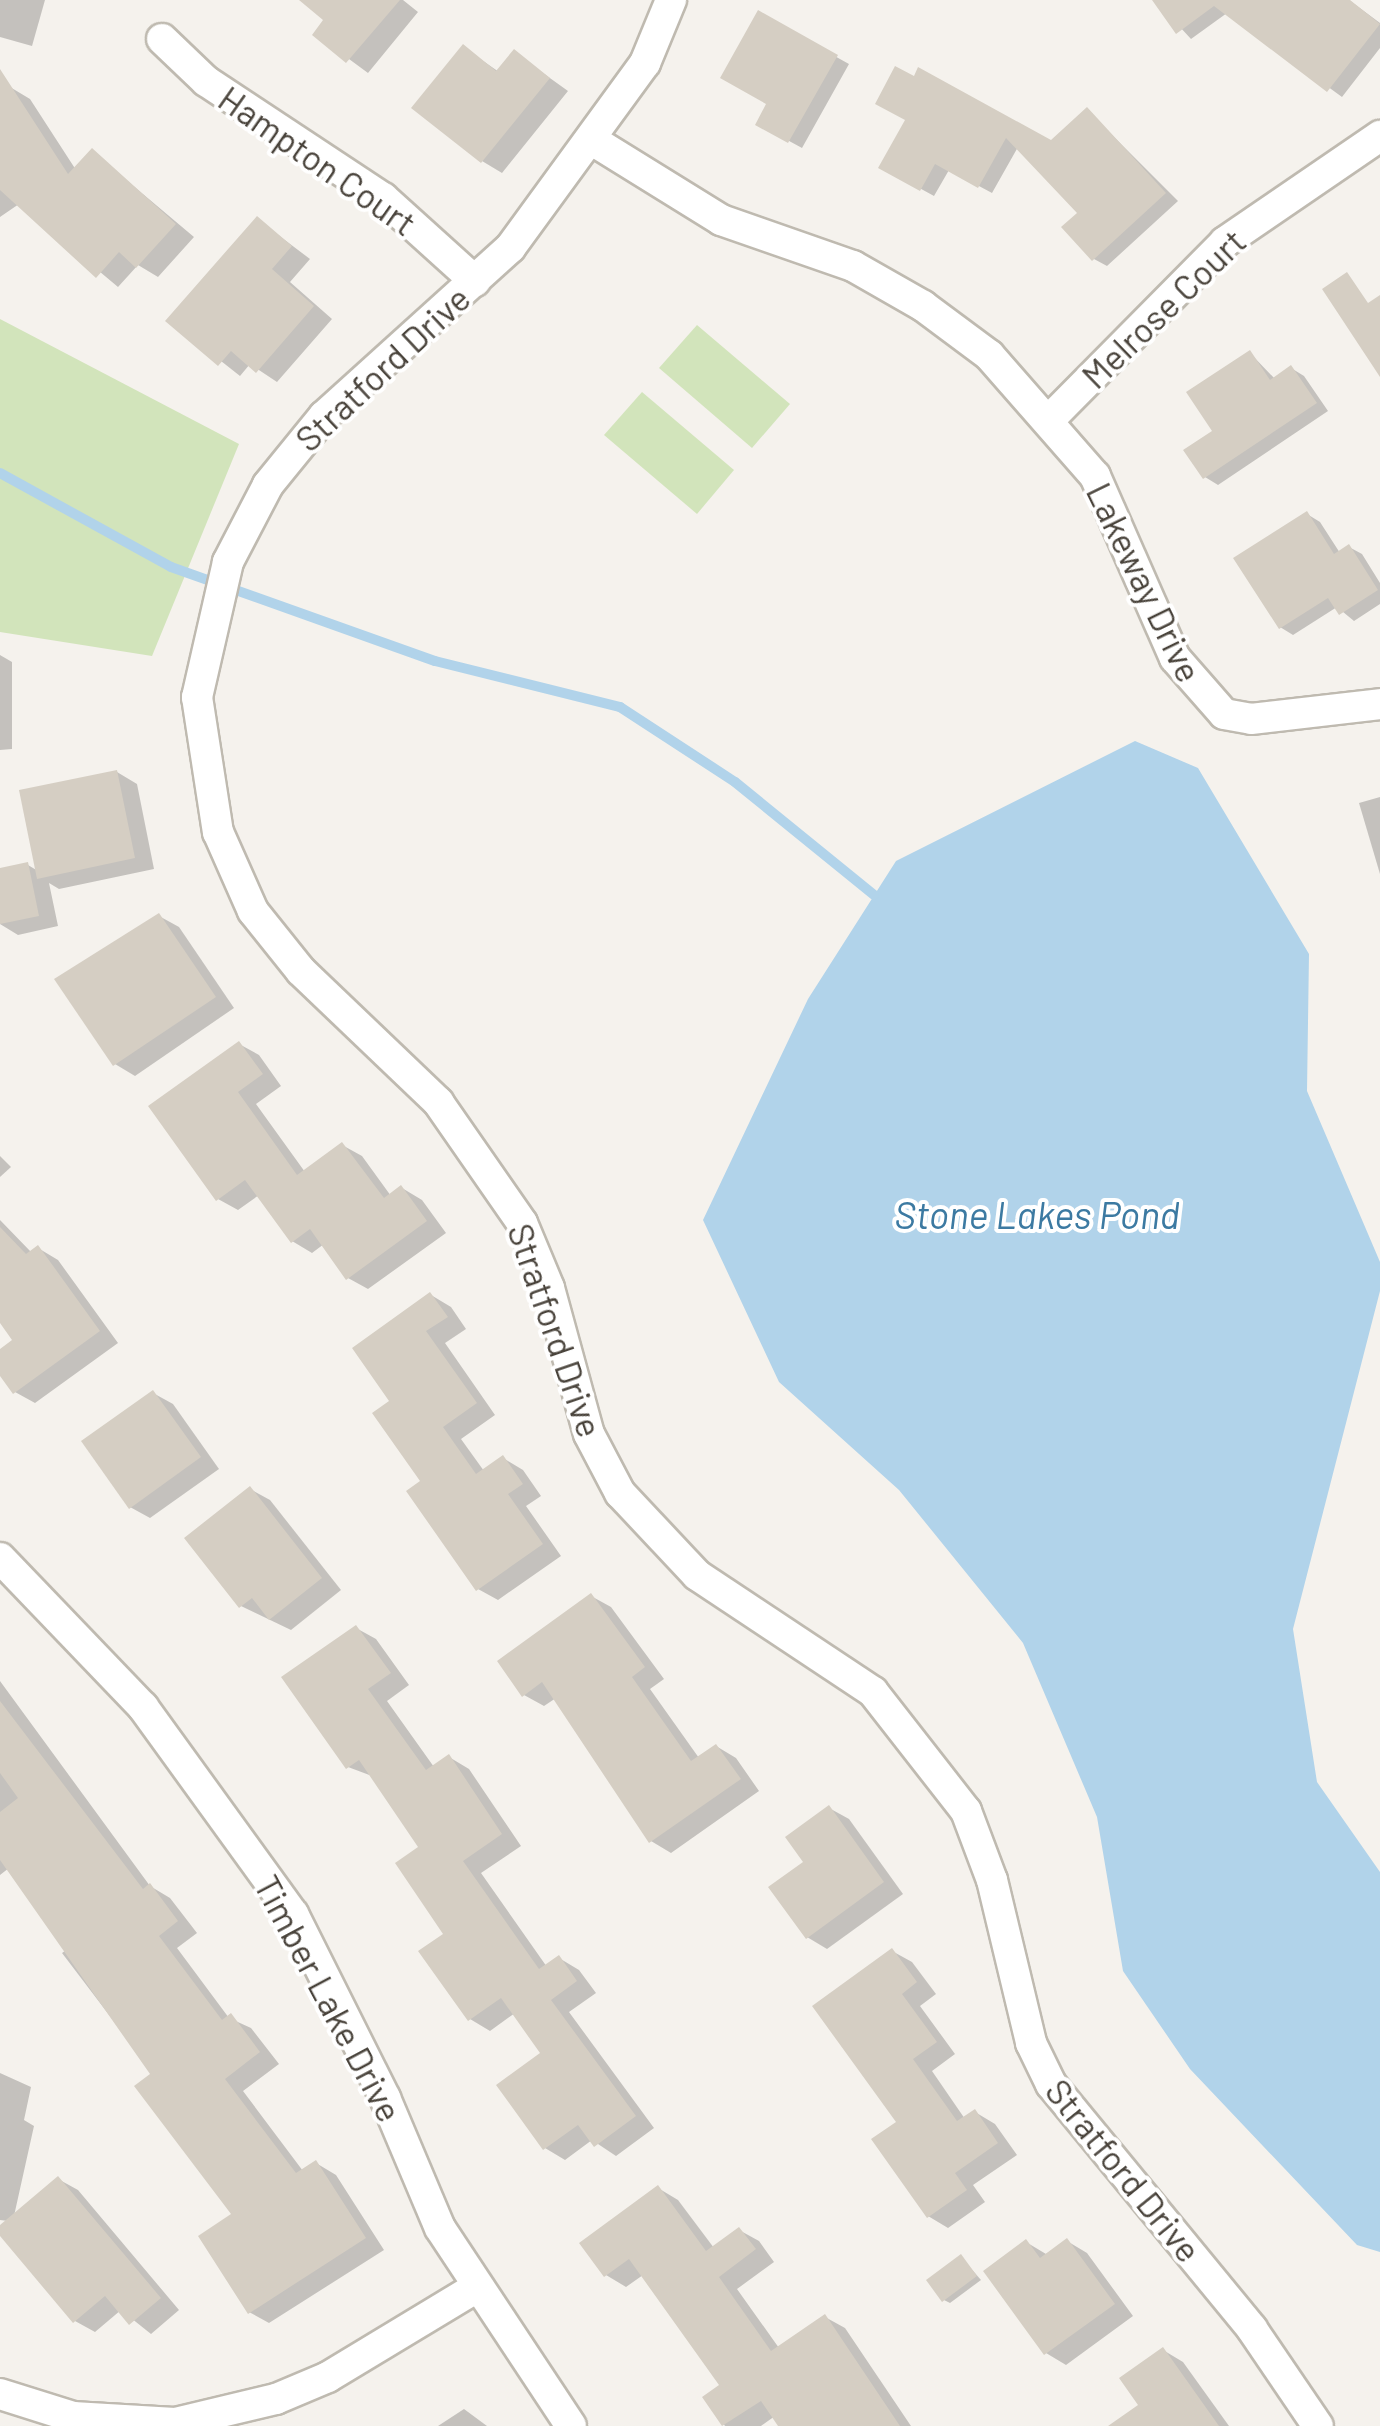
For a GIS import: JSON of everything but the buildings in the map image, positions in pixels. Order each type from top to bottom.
[{"type":"street","name":"Stratford Drive","points":[[670,0],[644,62],[592,140],[510,248],[324,416],[277,469],[228,562],[197,697],[202,756],[218,832],[253,911],[301,972],[438,1102],[480,1154],[522,1223],[549,1288],[589,1434],[620,1493],[697,1575],[873,1692],[966,1810],[992,1880],[1031,2044],[1051,2084],[1252,2329],[1318,2426]]},
{"type":"street","name":"Hampton Court","points":[[162,38],[206,81],[382,198],[475,281]]},
{"type":"street","name":"Melrose Court","points":[[1050,419],[1225,242],[1380,136]]},
{"type":"street","name":"Lakeway Drive","points":[[592,140],[721,220],[853,266],[923,306],[989,355],[1050,419],[1095,476],[1175,658],[1201,695],[1224,714],[1251,719],[1380,704]]},
{"type":"street","name":"Timber Lake Drive","points":[[0,1558],[142,1708],[293,1914],[474,2289],[571,2426]]},
{"type":"street","points":[[0,2394],[73,2417],[175,2423],[276,2399],[328,2377],[474,2289]]},
{"type":"green space","points":[[0,319],[239,444],[152,656],[0,632]]},
{"type":"green space","points":[[697,325],[790,404],[752,448],[659,368]]},
{"type":"green space","points":[[642,392],[734,470],[697,514],[604,435]]},
{"type":"water","name":"Stone Lakes Pond","points":[[1135,741],[1198,768],[1309,954],[1307,1091],[1380,1262],[1380,1291],[1293,1629],[1317,1782],[1380,1872],[1380,2252],[1357,2245],[1190,2069],[1123,1971],[1097,1817],[1023,1643],[899,1490],[779,1382],[703,1220],[808,999],[896,861]]},
{"type":"waterway","points":[[0,473],[171,567],[435,661],[620,707],[735,782],[874,895]]}]
